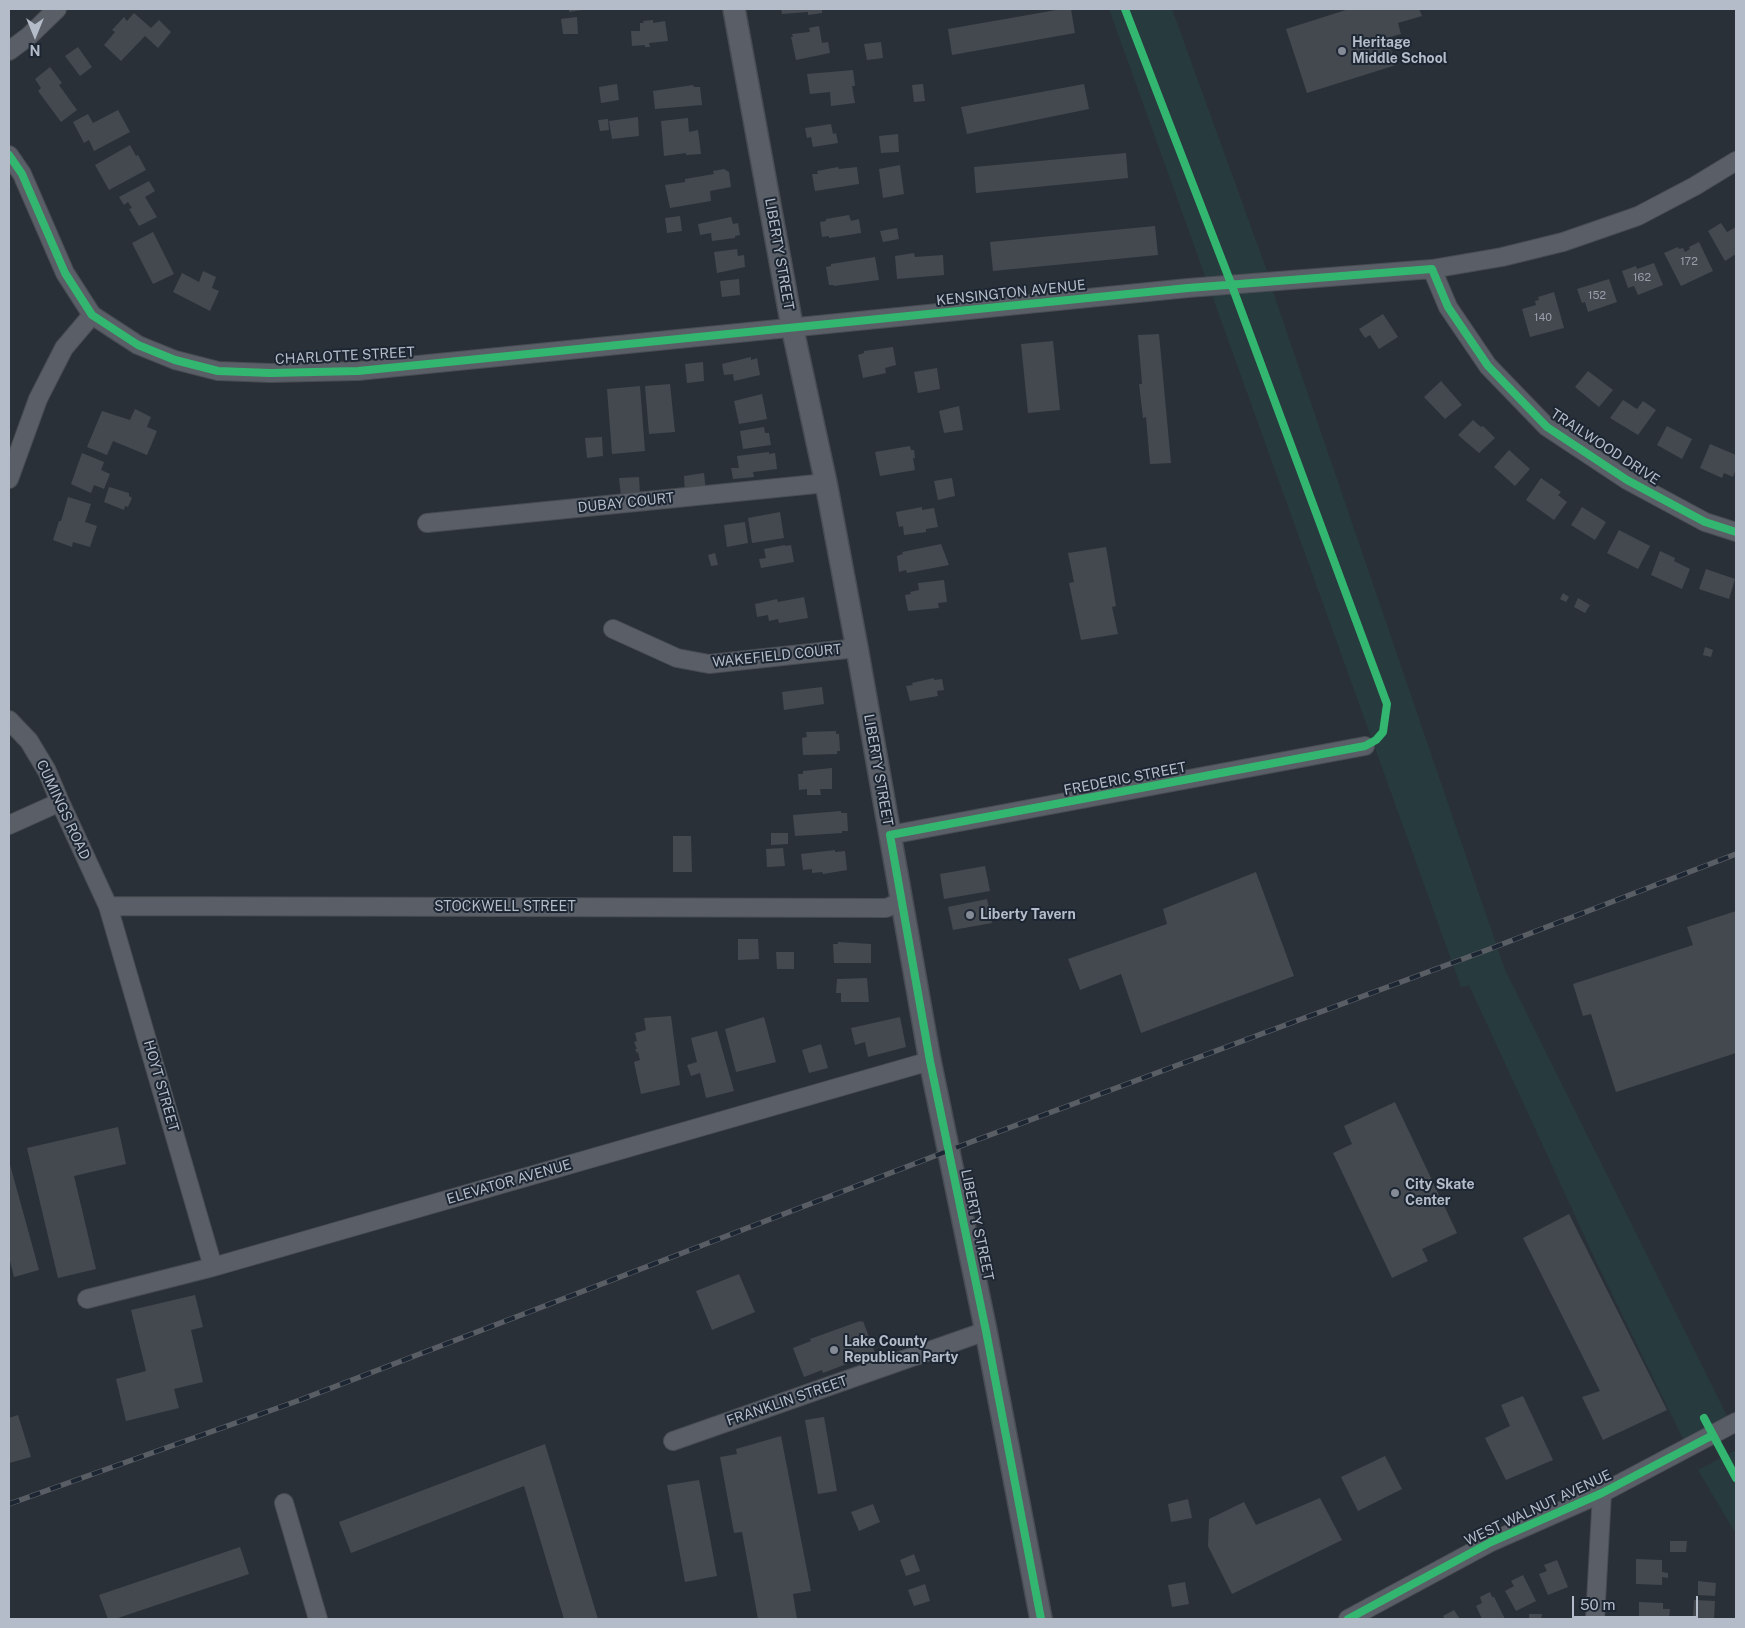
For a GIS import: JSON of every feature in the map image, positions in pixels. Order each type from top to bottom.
[{"type":"street","points":[[9,50],[29,36],[57,9]]},
{"type":"street","name":"LIBERTY STREET","points":[[734,9],[792,326],[826,483],[857,648],[930,1061],[986,1331],[1041,1619]]},
{"type":"street","name":"CHARLOTTE STREET","points":[[9,155],[22,174],[65,273],[92,315],[138,345],[175,360],[218,371],[270,373],[358,371],[792,326]]},
{"type":"street","points":[[1432,269],[1502,257],[1563,242],[1638,216],[1695,186],[1736,161]]},
{"type":"street","name":"KENSINGTON AVENUE","points":[[792,326],[1178,289],[1432,269]]},
{"type":"street","name":"TRAILWOOD DRIVE","points":[[1432,269],[1448,307],[1488,366],[1548,428],[1627,480],[1705,522],[1736,532]]},
{"type":"street","points":[[9,479],[38,399],[64,348],[92,315]]},
{"type":"street","name":"DUBAY COURT","points":[[427,523],[826,483]]},
{"type":"street","name":"WAKEFIELD COURT","points":[[613,628],[677,658],[709,664],[857,648]]},
{"type":"street","name":"CUMINGS ROAD","points":[[9,720],[29,741],[47,771],[108,906]]},
{"type":"street","name":"FREDERIC STREET","points":[[890,835],[1365,746]]},
{"type":"street","points":[[9,824],[60,802]]},
{"type":"street","name":"STOCKWELL STREET","points":[[108,906],[886,908],[901,902]]},
{"type":"street","name":"HOYT STREET","points":[[108,906],[213,1267]]},
{"type":"street","name":"ELEVATOR AVENUE","points":[[87,1298],[213,1267],[930,1061]]},
{"type":"street","name":"FRANKLIN STREET","points":[[673,1441],[986,1331]]},
{"type":"street","name":"WEST WALNUT AVENUE","points":[[1348,1619],[1491,1542],[1602,1493],[1736,1422]]},
{"type":"street","points":[[1595,1619],[1602,1493]]},
{"type":"street","points":[[284,1503],[318,1619]]},
{"type":"green space","points":[[1109,9],[1172,9],[1271,282],[1505,970],[1732,1426],[1688,1449],[1595,1259],[1469,985],[1461,987]]},
{"type":"green space","points":[[1736,1450],[1736,1534],[1698,1470]]},
{"type":"building","points":[[569,9],[582,9],[582,10],[569,12]]},
{"type":"building","points":[[781,9],[822,9],[822,13],[808,15],[808,12],[782,14]]},
{"type":"building","points":[[1071,9],[1075,33],[952,55],[948,29]]},
{"type":"building","name":"Heritage Middle School","points":[[1349,9],[1419,9],[1422,16],[1398,23],[1401,34],[1387,38],[1396,65],[1307,93],[1286,29]]},
{"type":"building","points":[[134,13],[151,28],[159,20],[171,32],[158,48],[145,36],[121,61],[104,45],[115,32],[112,30],[124,17],[127,21]]},
{"type":"building","points":[[577,17],[578,34],[563,34],[561,19]]},
{"type":"building","points":[[653,20],[653,23],[665,21],[668,41],[649,43],[650,47],[645,47],[645,45],[632,46],[631,31],[640,31],[640,23]]},
{"type":"building","points":[[819,26],[822,43],[828,42],[830,53],[796,60],[792,34],[810,32],[809,28]]},
{"type":"building","points":[[881,42],[883,58],[867,60],[864,44]]},
{"type":"building","points":[[78,47],[92,67],[80,76],[65,56]]},
{"type":"building","points":[[50,67],[62,83],[59,85],[77,110],[61,122],[38,91],[41,88],[35,79]]},
{"type":"building","points":[[853,70],[855,86],[852,86],[855,103],[831,106],[830,92],[810,94],[807,74]]},
{"type":"building","points":[[617,84],[619,100],[601,103],[599,87]]},
{"type":"building","points":[[923,84],[925,101],[914,102],[912,85]]},
{"type":"building","points":[[1084,84],[1089,109],[967,134],[961,107]]},
{"type":"building","points":[[693,85],[694,87],[700,87],[702,105],[655,109],[653,91]]},
{"type":"building","points":[[118,110],[130,132],[94,151],[89,140],[84,143],[73,122],[88,114],[93,123]]},
{"type":"building","points":[[638,117],[639,136],[612,139],[609,121]]},
{"type":"building","points":[[688,118],[689,132],[698,130],[701,154],[686,155],[686,153],[664,156],[661,121]]},
{"type":"building","points":[[608,119],[609,130],[600,131],[598,120]]},
{"type":"building","points":[[831,124],[833,134],[836,133],[838,143],[813,147],[811,137],[807,138],[805,128]]},
{"type":"building","points":[[898,134],[899,152],[881,153],[879,136]]},
{"type":"building","points":[[130,145],[146,170],[109,190],[95,165]]},
{"type":"building","points":[[1126,153],[1128,178],[976,193],[974,167]]},
{"type":"building","points":[[900,165],[904,194],[883,198],[879,169]]},
{"type":"building","points":[[838,167],[839,169],[857,167],[859,184],[815,191],[812,174],[818,174],[817,171]]},
{"type":"building","points":[[724,169],[729,172],[731,187],[710,191],[711,201],[670,208],[665,185],[685,182],[685,179],[714,174],[713,171]]},
{"type":"building","points":[[149,181],[155,191],[145,197],[157,217],[139,226],[129,209],[132,208],[128,202],[124,205],[119,197]]},
{"type":"building","points":[[849,215],[851,221],[859,219],[861,233],[829,238],[829,236],[822,237],[820,222],[826,221],[826,219]]},
{"type":"building","points":[[680,216],[682,231],[667,233],[665,218]]},
{"type":"building","points":[[731,217],[733,224],[738,223],[740,235],[735,236],[735,238],[712,241],[711,233],[700,235],[698,224]]},
{"type":"building","points":[[1721,223],[1727,232],[1736,227],[1736,254],[1725,261],[1708,231]]},
{"type":"building","points":[[1155,226],[1158,255],[993,271],[990,242]]},
{"type":"building","points":[[897,228],[899,239],[883,242],[880,231]]},
{"type":"building","points":[[153,232],[174,274],[153,284],[132,243]]},
{"type":"building","points":[[1699,242],[1713,271],[1681,286],[1664,253],[1678,247],[1679,249],[1683,248],[1685,252],[1690,249],[1689,247]]},
{"type":"building","points":[[737,249],[738,256],[744,255],[745,267],[717,273],[714,252]]},
{"type":"building","points":[[914,253],[915,257],[943,255],[944,275],[897,279],[895,256]]},
{"type":"building","points":[[875,257],[879,280],[829,285],[826,267],[831,266],[831,264]]},
{"type":"building","points":[[1654,263],[1663,285],[1638,295],[1634,286],[1628,288],[1622,271],[1636,266],[1637,269]]},
{"type":"building","points":[[203,271],[216,277],[212,288],[219,291],[210,311],[173,292],[182,273],[199,282]]},
{"type":"building","points":[[739,279],[740,295],[722,297],[720,281]]},
{"type":"building","points":[[1609,279],[1617,302],[1588,312],[1585,302],[1582,303],[1577,289]]},
{"type":"building","points":[[1554,292],[1564,328],[1530,337],[1522,309],[1536,305],[1535,301],[1539,300],[1538,297]]},
{"type":"building","points":[[1383,314],[1398,337],[1379,349],[1370,335],[1365,338],[1359,329]]},
{"type":"building","points":[[1159,334],[1171,463],[1150,464],[1146,417],[1143,418],[1139,384],[1142,384],[1138,335]]},
{"type":"building","points":[[1053,341],[1060,410],[1028,413],[1021,344]]},
{"type":"building","points":[[893,347],[896,365],[885,368],[886,373],[863,378],[858,355],[864,353],[864,351]]},
{"type":"building","points":[[751,357],[751,360],[757,358],[760,375],[734,381],[733,374],[724,375],[722,364]]},
{"type":"building","points":[[703,362],[704,381],[687,383],[685,364]]},
{"type":"building","points":[[937,368],[940,389],[918,393],[914,372]]},
{"type":"building","points":[[1588,371],[1613,390],[1599,407],[1575,387]]},
{"type":"building","points":[[1441,381],[1462,405],[1445,419],[1424,397]]},
{"type":"building","points":[[670,384],[675,432],[649,434],[645,386]]},
{"type":"building","points":[[640,386],[645,451],[612,454],[607,389]]},
{"type":"building","points":[[762,394],[767,419],[739,424],[734,401]]},
{"type":"building","points":[[1623,400],[1637,409],[1643,401],[1656,410],[1638,435],[1610,418]]},
{"type":"building","points":[[959,406],[963,430],[944,433],[939,411]]},
{"type":"building","points":[[135,409],[151,417],[147,427],[157,431],[147,455],[113,441],[107,455],[87,447],[102,411],[130,420]]},
{"type":"building","points":[[1473,420],[1481,427],[1483,426],[1495,438],[1479,453],[1458,435]]},
{"type":"building","points":[[1667,426],[1692,439],[1682,459],[1657,445]]},
{"type":"building","points":[[764,427],[765,433],[769,433],[771,445],[743,449],[740,431]]},
{"type":"building","points":[[602,437],[603,456],[587,458],[585,438]]},
{"type":"building","points":[[1710,444],[1736,455],[1736,469],[1733,477],[1724,473],[1722,478],[1700,468]]},
{"type":"building","points":[[910,446],[911,450],[914,450],[915,470],[880,476],[875,452]]},
{"type":"building","points":[[1509,450],[1530,469],[1515,486],[1494,467]]},
{"type":"building","points":[[769,452],[769,454],[775,453],[777,469],[753,472],[754,477],[733,479],[731,468],[739,468],[737,456]]},
{"type":"building","points":[[82,453],[104,462],[101,470],[110,474],[104,489],[94,485],[91,493],[71,484]]},
{"type":"building","points":[[704,473],[706,491],[685,493],[684,476]]},
{"type":"building","points":[[639,477],[640,494],[621,496],[619,478]]},
{"type":"building","points":[[952,478],[955,496],[938,500],[934,481]]},
{"type":"building","points":[[1541,478],[1561,492],[1558,495],[1567,502],[1554,520],[1526,500]]},
{"type":"building","points":[[109,487],[129,493],[129,496],[132,498],[128,507],[125,506],[124,510],[104,502]]},
{"type":"building","points":[[68,497],[91,504],[85,522],[97,526],[90,547],[73,542],[72,547],[53,540]]},
{"type":"building","points":[[922,507],[922,510],[934,508],[938,527],[926,529],[926,532],[904,535],[903,526],[899,527],[896,512]]},
{"type":"building","points":[[1582,507],[1606,522],[1595,540],[1571,525]]},
{"type":"building","points":[[780,512],[784,538],[752,543],[748,518]]},
{"type":"building","points":[[745,522],[748,543],[727,547],[724,525]]},
{"type":"building","points":[[1619,530],[1650,546],[1638,569],[1607,553]]},
{"type":"building","points":[[941,544],[949,565],[907,573],[906,570],[899,572],[897,556],[903,554],[902,552]]},
{"type":"building","points":[[791,545],[794,562],[761,568],[759,559],[766,558],[764,549]]},
{"type":"building","points":[[1106,547],[1116,606],[1112,607],[1118,634],[1081,640],[1069,583],[1074,582],[1068,553]]},
{"type":"building","points":[[1660,551],[1675,558],[1674,561],[1690,569],[1682,589],[1651,575]]},
{"type":"building","points":[[715,553],[718,565],[711,566],[708,555]]},
{"type":"building","points":[[1706,569],[1735,579],[1729,599],[1699,589]]},
{"type":"building","points":[[944,580],[947,602],[938,603],[939,608],[908,611],[905,595],[919,590],[918,583]]},
{"type":"building","points":[[1563,593],[1569,597],[1566,602],[1560,599]]},
{"type":"building","points":[[804,597],[808,618],[779,623],[778,619],[769,621],[768,615],[757,617],[755,604],[777,599],[778,602]]},
{"type":"building","points":[[1578,598],[1590,605],[1585,613],[1574,607]]},
{"type":"building","points":[[1705,647],[1713,650],[1711,657],[1703,655]]},
{"type":"building","points":[[934,678],[934,680],[942,679],[944,690],[937,691],[938,696],[910,701],[906,686]]},
{"type":"building","points":[[822,687],[824,704],[784,710],[782,692]]},
{"type":"building","points":[[836,731],[836,734],[839,734],[840,751],[837,751],[837,754],[803,755],[802,738],[807,737],[806,732]]},
{"type":"building","points":[[832,768],[832,789],[820,789],[821,795],[807,795],[807,789],[799,790],[798,774],[803,774],[803,771]]},
{"type":"building","points":[[841,811],[841,813],[847,813],[848,831],[795,836],[793,815]]},
{"type":"building","points":[[771,833],[788,833],[788,844],[771,845]]},
{"type":"building","points":[[673,836],[691,836],[692,872],[673,872]]},
{"type":"building","points":[[783,848],[785,866],[767,867],[766,849]]},
{"type":"building","points":[[835,850],[835,852],[845,851],[847,870],[823,874],[822,872],[812,873],[812,869],[803,870],[801,854]]},
{"type":"building","points":[[985,866],[990,891],[944,899],[940,874]]},
{"type":"building","points":[[1256,872],[1294,976],[1141,1033],[1121,974],[1080,990],[1068,959],[1167,924],[1163,909]]},
{"type":"building","name":"Liberty Tavern","points":[[987,899],[992,923],[953,930],[948,907]]},
{"type":"building","points":[[1736,911],[1736,1053],[1616,1092],[1591,1014],[1583,1016],[1573,984],[1693,945],[1687,927]]},
{"type":"building","points":[[738,939],[758,939],[759,959],[738,960]]},
{"type":"building","points":[[838,942],[871,944],[871,963],[834,963],[833,944],[838,944]]},
{"type":"building","points":[[776,952],[794,952],[794,969],[777,969]]},
{"type":"building","points":[[867,978],[869,1002],[841,1002],[841,993],[836,993],[837,979]]},
{"type":"building","points":[[671,1016],[680,1085],[641,1094],[634,1062],[640,1060],[635,1049],[637,1049],[634,1042],[637,1041],[635,1033],[646,1030],[644,1018]]},
{"type":"building","points":[[764,1017],[776,1062],[736,1072],[725,1029]]},
{"type":"building","points":[[900,1017],[906,1047],[868,1057],[865,1042],[855,1045],[851,1028]]},
{"type":"building","points":[[717,1031],[734,1091],[706,1098],[700,1073],[691,1076],[687,1065],[697,1062],[691,1038]]},
{"type":"building","points":[[821,1044],[828,1068],[809,1073],[802,1050]]},
{"type":"building","name":"City Skate Center","points":[[1395,1102],[1457,1233],[1422,1249],[1428,1261],[1392,1278],[1333,1153],[1352,1144],[1344,1126]]},
{"type":"building","points":[[118,1127],[126,1164],[74,1176],[96,1269],[58,1278],[27,1148]]},
{"type":"building","points":[[9,1161],[39,1270],[14,1277],[9,1257]]},
{"type":"building","points":[[1569,1214],[1667,1410],[1603,1440],[1582,1397],[1600,1391],[1523,1238]]},
{"type":"building","points":[[739,1274],[755,1312],[712,1330],[696,1291]]},
{"type":"building","points":[[195,1295],[203,1327],[191,1330],[203,1382],[174,1389],[179,1408],[126,1421],[116,1379],[146,1371],[131,1310]]},
{"type":"building","name":"Lake County Republican Party","points":[[863,1321],[875,1353],[823,1373],[822,1370],[804,1377],[793,1348],[811,1341],[810,1339]]},
{"type":"building","points":[[1523,1396],[1553,1460],[1506,1480],[1485,1438],[1510,1426],[1501,1405]]},
{"type":"building","points":[[18,1415],[31,1457],[9,1463],[9,1418]]},
{"type":"building","points":[[824,1417],[837,1491],[818,1494],[805,1420]]},
{"type":"building","points":[[781,1436],[811,1591],[793,1594],[797,1619],[758,1619],[742,1532],[734,1533],[720,1457],[737,1454],[736,1449]]},
{"type":"building","points":[[545,1444],[598,1619],[564,1619],[524,1486],[351,1553],[339,1522]]},
{"type":"building","points":[[1385,1456],[1402,1489],[1358,1511],[1341,1477]]},
{"type":"building","points":[[699,1480],[717,1576],[685,1582],[667,1485]]},
{"type":"building","points":[[1320,1498],[1342,1540],[1232,1594],[1208,1546],[1209,1519],[1244,1502],[1256,1525]]},
{"type":"building","points":[[1188,1499],[1192,1518],[1171,1522],[1168,1504]]},
{"type":"building","points":[[873,1504],[880,1522],[859,1531],[851,1512]]},
{"type":"building","points":[[1670,1541],[1687,1541],[1686,1552],[1670,1552]]},
{"type":"building","points":[[240,1547],[249,1574],[115,1619],[108,1619],[99,1595]]},
{"type":"building","points":[[914,1554],[920,1571],[906,1576],[900,1560]]},
{"type":"building","points":[[1636,1559],[1662,1560],[1662,1572],[1668,1573],[1668,1578],[1662,1577],[1662,1585],[1636,1584]]},
{"type":"building","points":[[1557,1560],[1568,1587],[1548,1595],[1539,1574],[1547,1571],[1544,1565]]},
{"type":"building","points":[[1523,1575],[1536,1601],[1516,1611],[1505,1591],[1514,1586],[1511,1581]]},
{"type":"building","points":[[1698,1581],[1716,1583],[1715,1596],[1698,1595]]},
{"type":"building","points":[[1185,1582],[1189,1604],[1172,1607],[1168,1585]]},
{"type":"building","points":[[925,1584],[930,1601],[914,1606],[908,1590]]},
{"type":"building","points":[[1490,1592],[1505,1619],[1482,1619],[1476,1606],[1482,1603],[1480,1597]]},
{"type":"building","points":[[1694,1600],[1715,1601],[1714,1619],[1693,1619]]},
{"type":"building","points":[[1639,1602],[1663,1603],[1663,1609],[1670,1609],[1669,1618],[1639,1619]]},
{"type":"building","points":[[1454,1610],[1460,1619],[1445,1619],[1443,1616]]},
{"type":"building","points":[[1529,1614],[1542,1614],[1541,1619],[1529,1619]]},
{"type":"railway","points":[[9,1504],[300,1400],[971,1142],[1487,950],[1736,854]]},
{"type":"cycle path","points":[[1041,1619],[986,1331],[930,1061],[890,835],[1365,746],[1376,740],[1383,732],[1387,704],[1232,286],[1125,9]]},
{"type":"cycle path","points":[[9,155],[22,174],[65,273],[92,315],[138,345],[175,360],[218,371],[270,373],[358,371],[1188,288],[1432,269],[1448,307],[1488,366],[1547,427],[1627,480],[1705,522],[1736,532]]},
{"type":"cycle path","points":[[1704,1418],[1736,1478]]},
{"type":"cycle path","points":[[1348,1619],[1491,1542],[1602,1493],[1713,1435]]},
{"type":"place","name":"Heritage Middle School","points":[[1342,51]]},
{"type":"place","name":"Liberty Tavern","points":[[970,915]]},
{"type":"place","name":"City Skate Center","points":[[1395,1193]]},
{"type":"place","name":"Lake County Republican Party","points":[[834,1350]]}]
